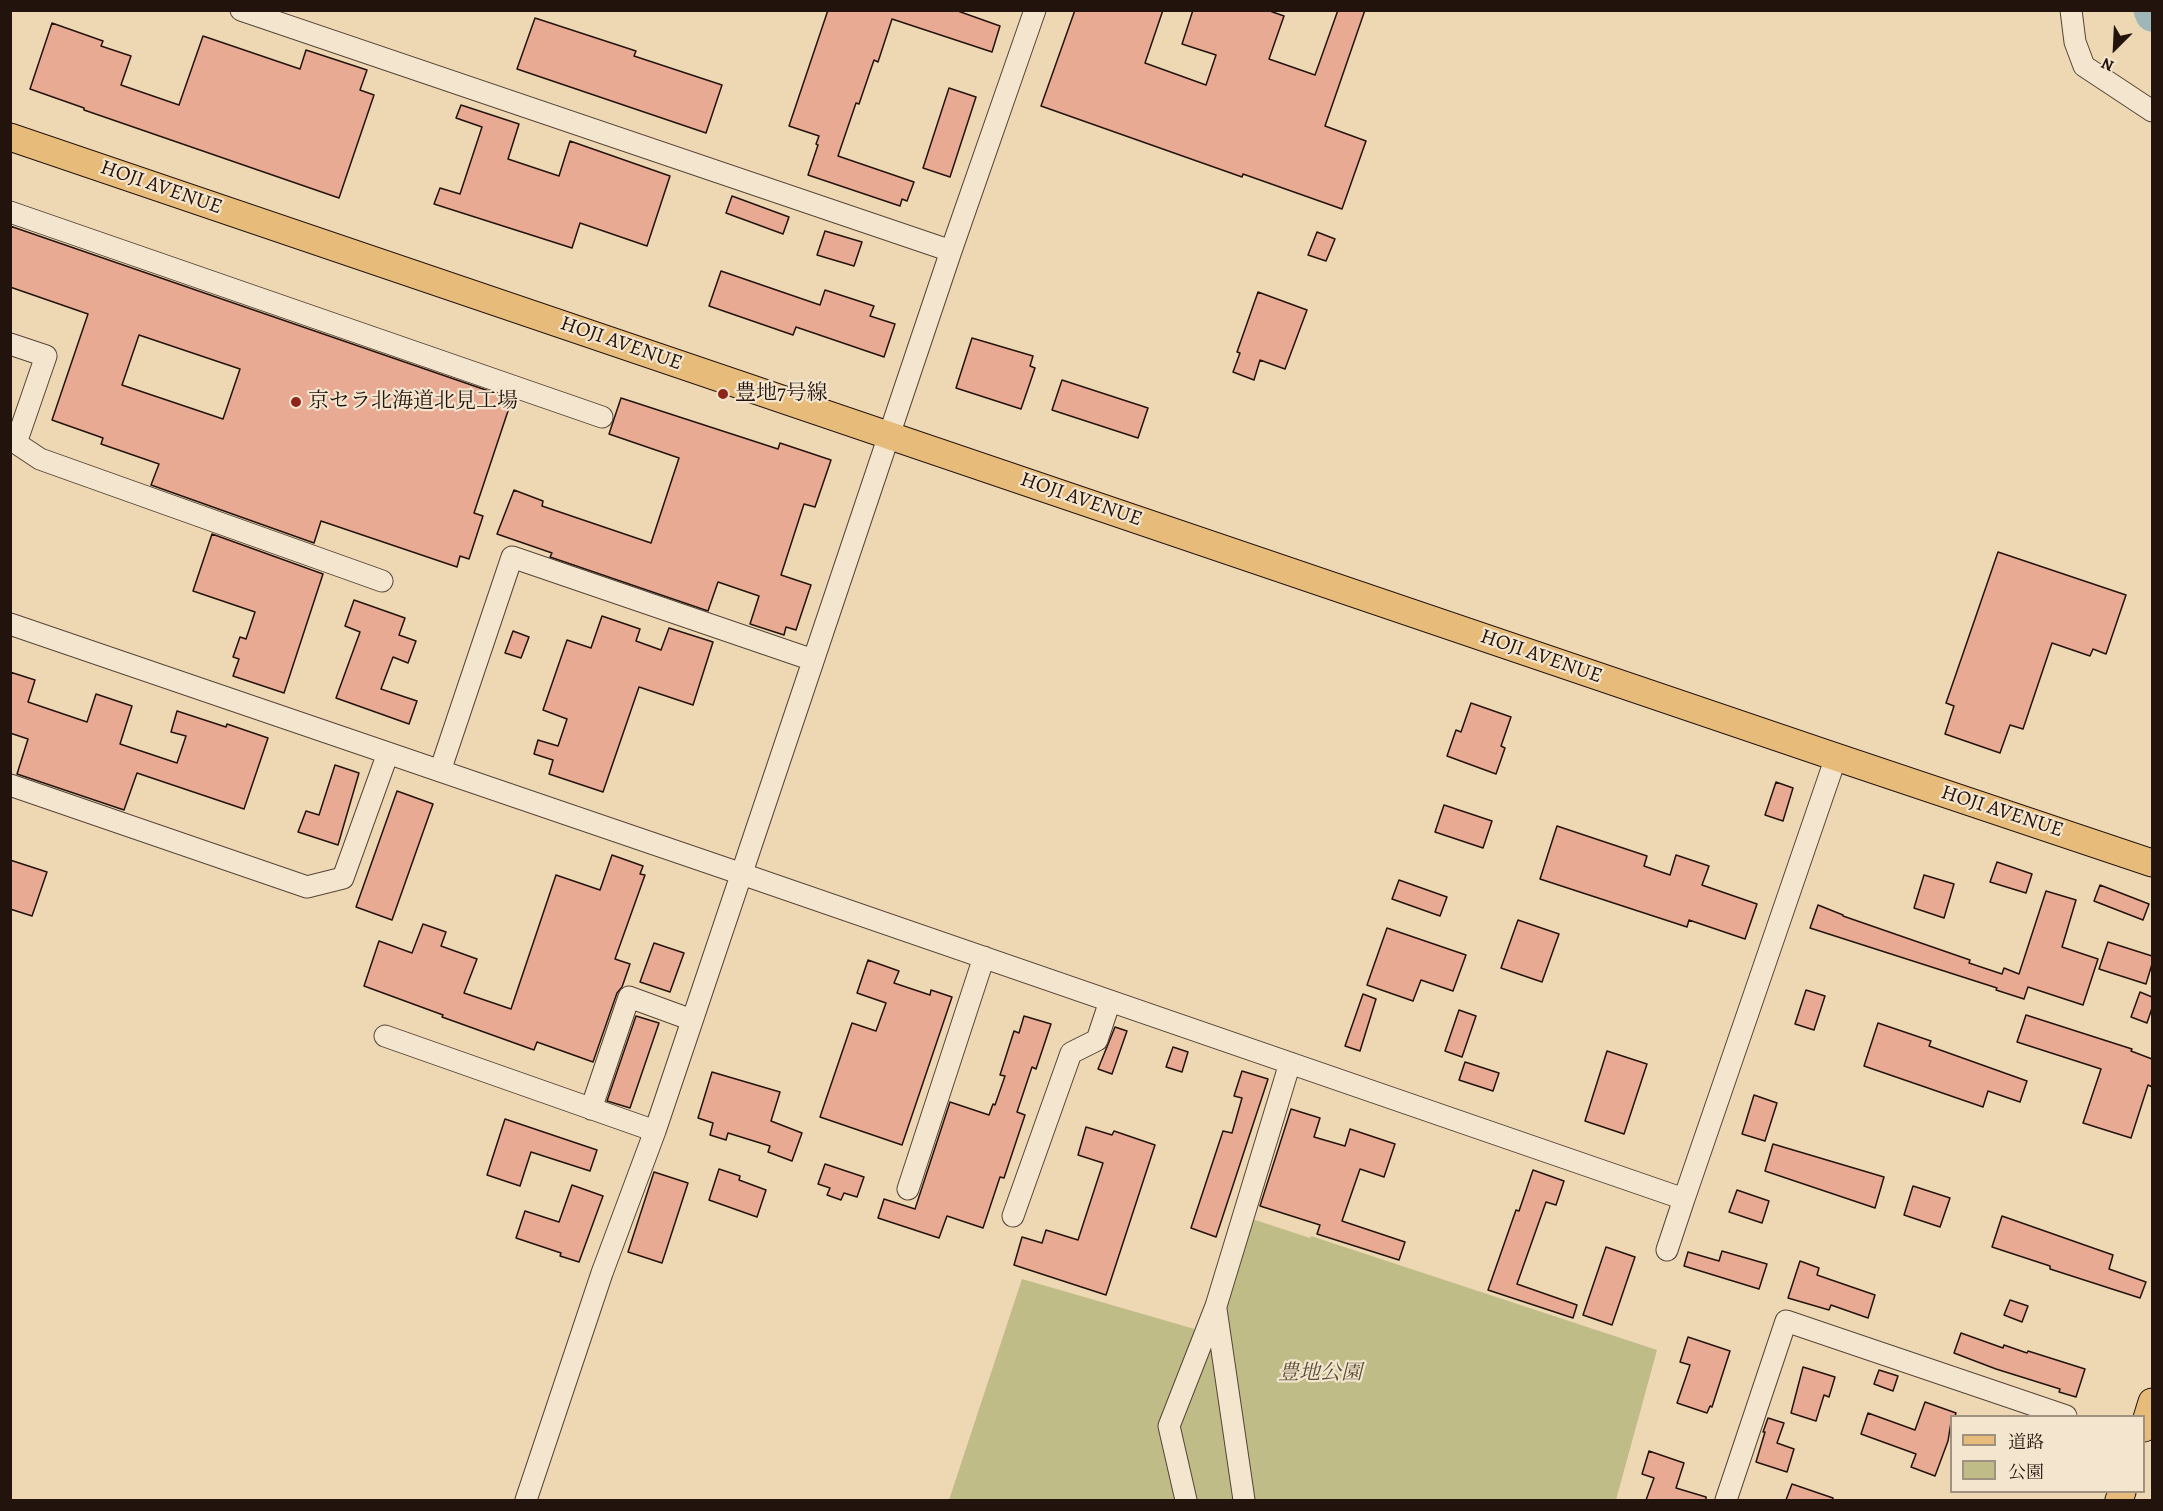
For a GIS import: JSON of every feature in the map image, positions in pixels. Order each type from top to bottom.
[{"type":"main road","name":"HOJI AVENUE","points":[[10,137],[2152,863]]},
{"type":"main road","points":[[2145,1425],[2152,1402]]},
{"type":"street","points":[[241,10],[951,251]]},
{"type":"street","points":[[526,1500],[602,1273],[655,1131],[951,251],[1035,10]]},
{"type":"street","points":[[2071,10],[2074,42],[2084,66],[2152,111]]},
{"type":"street","points":[[10,212],[602,417]]},
{"type":"street","points":[[10,344],[46,356],[16,443],[40,459],[382,581]]},
{"type":"street","points":[[440,771],[512,557],[813,660]]},
{"type":"street","points":[[10,624],[1684,1199]]},
{"type":"street","points":[[10,785],[307,887],[343,878],[388,753]]},
{"type":"street","points":[[1667,1250],[1836,757]]},
{"type":"street","points":[[908,1189],[984,957]]},
{"type":"street","points":[[591,1108],[629,997],[692,1020]]},
{"type":"street","points":[[1013,1216],[1071,1053],[1097,1040],[1110,1001]]},
{"type":"street","points":[[385,1036],[655,1131]]},
{"type":"street","points":[[1186,1500],[1169,1426],[1216,1306],[1290,1063]]},
{"type":"street","points":[[1216,1306],[1244,1500]]},
{"type":"street","points":[[1726,1500],[1786,1321],[2063,1415]]},
{"type":"green space","name":"豊地公園","points":[[1237,1214],[1310,1238],[1311,1236],[1657,1350],[1616,1500],[949,1500],[1022,1279],[1198,1330]]},
{"type":"building","points":[[828,10],[955,10],[1000,26],[992,52],[892,19],[878,62],[874,60],[838,156],[914,182],[907,201],[902,199],[900,206],[808,175],[819,136],[789,126]]},
{"type":"building","points":[[1075,10],[1163,10],[1145,63],[1206,85],[1216,55],[1182,44],[1193,10],[1267,10],[1284,16],[1269,59],[1315,75],[1338,10],[1365,10],[1325,126],[1366,141],[1342,209],[1243,174],[1242,177],[1041,106]]},
{"type":"building","points":[[535,18],[636,51],[634,56],[722,85],[706,133],[517,69]]},
{"type":"building","points":[[52,23],[103,41],[101,46],[131,56],[121,85],[179,105],[203,36],[300,69],[306,50],[367,70],[360,90],[374,95],[339,198],[84,110],[84,108],[30,89]]},
{"type":"building","points":[[949,88],[976,97],[950,177],[923,168]]},
{"type":"building","points":[[461,105],[519,124],[508,159],[559,176],[570,141],[670,176],[647,246],[580,223],[572,248],[434,204],[440,188],[460,194],[482,127],[456,118]]},
{"type":"building","points":[[732,196],[789,217],[783,234],[726,213]]},
{"type":"building","points":[[10,226],[512,399],[474,513],[483,516],[469,559],[460,556],[457,567],[321,521],[314,543],[151,485],[159,464],[101,444],[103,438],[52,420],[88,314],[10,287]],"holes":[[[139,335],[240,369],[223,419],[122,385]]]},
{"type":"building","points":[[825,231],[862,242],[854,266],[817,255]]},
{"type":"building","points":[[1317,232],[1335,239],[1326,261],[1308,255]]},
{"type":"building","points":[[721,271],[820,305],[825,290],[874,306],[870,316],[895,324],[884,357],[796,327],[793,335],[709,306]]},
{"type":"building","points":[[1258,292],[1307,310],[1285,369],[1260,360],[1254,380],[1233,372],[1240,353],[1237,352]]},
{"type":"building","points":[[972,338],[1033,356],[1030,366],[1035,368],[1021,409],[956,388]]},
{"type":"building","points":[[1062,380],[1148,408],[1138,438],[1052,410]]},
{"type":"building","points":[[621,398],[778,449],[780,443],[831,460],[815,507],[804,504],[781,575],[811,585],[796,630],[786,627],[784,635],[750,624],[759,596],[718,582],[708,611],[550,557],[552,553],[497,534],[514,490],[543,501],[542,506],[651,543],[679,458],[609,434]]},
{"type":"building","points":[[212,534],[323,574],[284,693],[233,676],[239,659],[233,657],[240,637],[246,639],[255,612],[193,591]]},
{"type":"building","points":[[1998,552],[2126,595],[2106,654],[2093,649],[2090,656],[2052,643],[2023,729],[2010,725],[2000,753],[1945,734],[1954,706],[1946,703]]},
{"type":"building","points":[[354,600],[405,618],[399,635],[416,641],[408,663],[393,657],[381,689],[417,701],[409,724],[336,698],[360,632],[345,626]]},
{"type":"building","points":[[602,616],[640,629],[636,641],[661,650],[669,628],[713,642],[693,705],[639,687],[603,792],[549,774],[553,760],[534,754],[538,740],[558,746],[567,719],[543,710],[567,640],[591,648]]},
{"type":"building","points":[[513,631],[529,637],[521,658],[505,653]]},
{"type":"building","points":[[10,672],[35,680],[28,702],[87,722],[96,694],[132,706],[120,744],[177,763],[186,736],[171,732],[177,711],[268,738],[244,809],[137,773],[124,810],[17,774],[28,739],[10,733]]},
{"type":"building","points":[[1471,703],[1511,717],[1501,746],[1505,748],[1496,774],[1447,756],[1456,730],[1461,732]]},
{"type":"building","points":[[335,765],[359,773],[338,845],[298,832],[306,811],[319,815]]},
{"type":"building","points":[[1776,782],[1793,788],[1783,821],[1765,815]]},
{"type":"building","points":[[397,791],[433,804],[392,920],[356,907]]},
{"type":"building","points":[[1444,805],[1492,821],[1483,848],[1435,832]]},
{"type":"building","points":[[1557,826],[1647,856],[1644,866],[1670,875],[1676,855],[1709,866],[1702,885],[1757,904],[1745,939],[1689,920],[1687,927],[1540,879]]},
{"type":"building","points":[[612,855],[643,866],[640,874],[645,875],[615,959],[630,964],[622,987],[617,993],[593,1062],[537,1042],[534,1050],[364,986],[379,941],[412,953],[423,924],[446,932],[441,946],[477,959],[464,993],[511,1009],[556,875],[600,890]]},
{"type":"building","points":[[10,860],[47,872],[32,916],[10,909]]},
{"type":"building","points":[[1997,862],[2032,874],[2026,893],[1990,882]]},
{"type":"building","points":[[1924,875],[1954,884],[1944,918],[1914,908]]},
{"type":"building","points":[[1399,880],[1447,897],[1440,916],[1392,899]]},
{"type":"building","points":[[2100,885],[2149,904],[2143,920],[2094,901]]},
{"type":"building","points":[[2046,891],[2076,900],[2062,947],[2098,959],[2083,1005],[2028,987],[2024,999],[1996,990],[1997,988],[1810,928],[1818,905],[1843,916],[1970,960],[1969,963],[2002,974],[2004,968],[2019,974]]},
{"type":"building","points":[[1518,920],[1559,934],[1542,982],[1501,968]]},
{"type":"building","points":[[1387,928],[1466,955],[1453,991],[1421,980],[1413,1001],[1367,985]]},
{"type":"building","points":[[2108,942],[2152,956],[2146,984],[2099,969]]},
{"type":"building","points":[[654,943],[684,953],[670,992],[640,982]]},
{"type":"building","points":[[868,960],[899,971],[894,983],[930,995],[931,990],[952,997],[902,1145],[820,1117],[852,1023],[876,1031],[886,1003],[857,993]]},
{"type":"building","points":[[1806,990],[1825,996],[1814,1030],[1795,1024]]},
{"type":"building","points":[[2140,992],[2152,997],[2152,1008],[2147,1023],[2131,1017]]},
{"type":"building","points":[[1363,994],[1376,999],[1360,1051],[1345,1046]]},
{"type":"building","points":[[1459,1010],[1476,1016],[1462,1057],[1445,1051]]},
{"type":"building","points":[[2026,1015],[2132,1049],[2131,1051],[2152,1059],[2152,1087],[2148,1085],[2131,1138],[2083,1123],[2101,1069],[2017,1042]]},
{"type":"building","points":[[636,1016],[659,1023],[630,1108],[607,1101]]},
{"type":"building","points":[[1024,1016],[1051,1024],[1036,1069],[1032,1067],[1017,1112],[1025,1115],[1004,1178],[1000,1177],[983,1228],[947,1216],[939,1238],[878,1218],[884,1199],[915,1209],[950,1102],[989,1115],[1005,1076],[1000,1075],[1014,1031],[1019,1033]]},
{"type":"building","points":[[1878,1023],[1931,1041],[1929,1046],[2027,1081],[2020,1102],[1988,1091],[1983,1107],[1864,1066]]},
{"type":"building","points":[[1115,1027],[1127,1031],[1112,1074],[1098,1069]]},
{"type":"building","points":[[1173,1047],[1188,1052],[1182,1072],[1166,1067]]},
{"type":"building","points":[[1607,1051],[1647,1064],[1624,1134],[1585,1121]]},
{"type":"building","points":[[1465,1062],[1499,1073],[1493,1091],[1459,1080]]},
{"type":"building","points":[[1242,1071],[1268,1079],[1216,1237],[1191,1228],[1223,1131],[1232,1133],[1242,1098],[1234,1096]]},
{"type":"building","points":[[712,1072],[780,1092],[771,1121],[802,1133],[792,1161],[768,1152],[770,1146],[728,1133],[726,1140],[710,1135],[713,1123],[698,1118]]},
{"type":"building","points":[[1754,1095],[1777,1103],[1765,1141],[1742,1134]]},
{"type":"building","points":[[1291,1109],[1320,1118],[1314,1137],[1345,1146],[1350,1129],[1395,1144],[1384,1177],[1360,1169],[1342,1221],[1405,1242],[1399,1260],[1317,1234],[1320,1225],[1260,1206]]},
{"type":"building","points":[[505,1119],[597,1150],[590,1171],[531,1152],[520,1186],[487,1175]]},
{"type":"building","points":[[1086,1127],[1112,1135],[1114,1131],[1155,1145],[1106,1295],[1014,1265],[1022,1237],[1042,1243],[1046,1230],[1078,1240],[1103,1163],[1078,1155]]},
{"type":"building","points":[[1773,1144],[1884,1177],[1875,1208],[1765,1171]]},
{"type":"building","points":[[825,1164],[864,1177],[857,1197],[844,1193],[841,1200],[827,1195],[830,1188],[818,1184]]},
{"type":"building","points":[[719,1169],[740,1176],[739,1180],[766,1190],[757,1217],[709,1200]]},
{"type":"building","points":[[1533,1170],[1564,1181],[1556,1205],[1546,1202],[1517,1284],[1577,1305],[1573,1318],[1488,1290],[1516,1210],[1519,1211]]},
{"type":"building","points":[[654,1172],[688,1183],[662,1263],[628,1252]]},
{"type":"building","points":[[572,1185],[603,1196],[579,1262],[560,1256],[561,1253],[516,1238],[525,1211],[559,1222]]},
{"type":"building","points":[[1913,1186],[1950,1198],[1940,1227],[1904,1215]]},
{"type":"building","points":[[1737,1190],[1769,1201],[1762,1223],[1729,1212]]},
{"type":"building","points":[[2002,1216],[2113,1255],[2109,1269],[2146,1282],[2140,1298],[2050,1269],[2050,1266],[1992,1247]]},
{"type":"building","points":[[1606,1247],[1635,1257],[1612,1325],[1583,1315]]},
{"type":"building","points":[[1722,1251],[1767,1264],[1759,1289],[1684,1266],[1688,1252],[1719,1261]]},
{"type":"building","points":[[1800,1261],[1819,1268],[1817,1275],[1875,1295],[1868,1318],[1831,1305],[1829,1310],[1788,1298]]},
{"type":"building","points":[[2010,1300],[2028,1306],[2022,1322],[2004,1315]]},
{"type":"building","points":[[1961,1333],[2003,1348],[2004,1345],[2027,1353],[2028,1351],[2085,1369],[2076,1397],[2059,1392],[2060,1389],[1954,1353]]},
{"type":"building","points":[[1688,1337],[1730,1351],[1712,1407],[1710,1406],[1707,1413],[1677,1403],[1690,1365],[1680,1362]]},
{"type":"building","points":[[1803,1367],[1835,1377],[1829,1397],[1824,1395],[1816,1421],[1791,1413]]},
{"type":"building","points":[[1879,1370],[1898,1376],[1893,1391],[1874,1384]]},
{"type":"building","points":[[1925,1402],[1956,1413],[1950,1415],[1948,1441],[1935,1476],[1911,1467],[1916,1454],[1861,1434],[1868,1413],[1915,1430]]},
{"type":"building","points":[[1768,1418],[1784,1423],[1777,1443],[1794,1449],[1787,1472],[1756,1462]]},
{"type":"building","points":[[1649,1451],[1684,1463],[1676,1488],[1706,1497],[1706,1500],[1646,1500],[1654,1478],[1642,1474]]},
{"type":"building","points":[[1792,1484],[1833,1498],[1833,1500],[1786,1500]]},
{"type":"waterway","points":[[2150,10],[2152,15]]},
{"type":"place","name":"豊地7号線","points":[[723,394]]},
{"type":"place","name":"京セラ北海道北見工場","points":[[296,402]]}]
